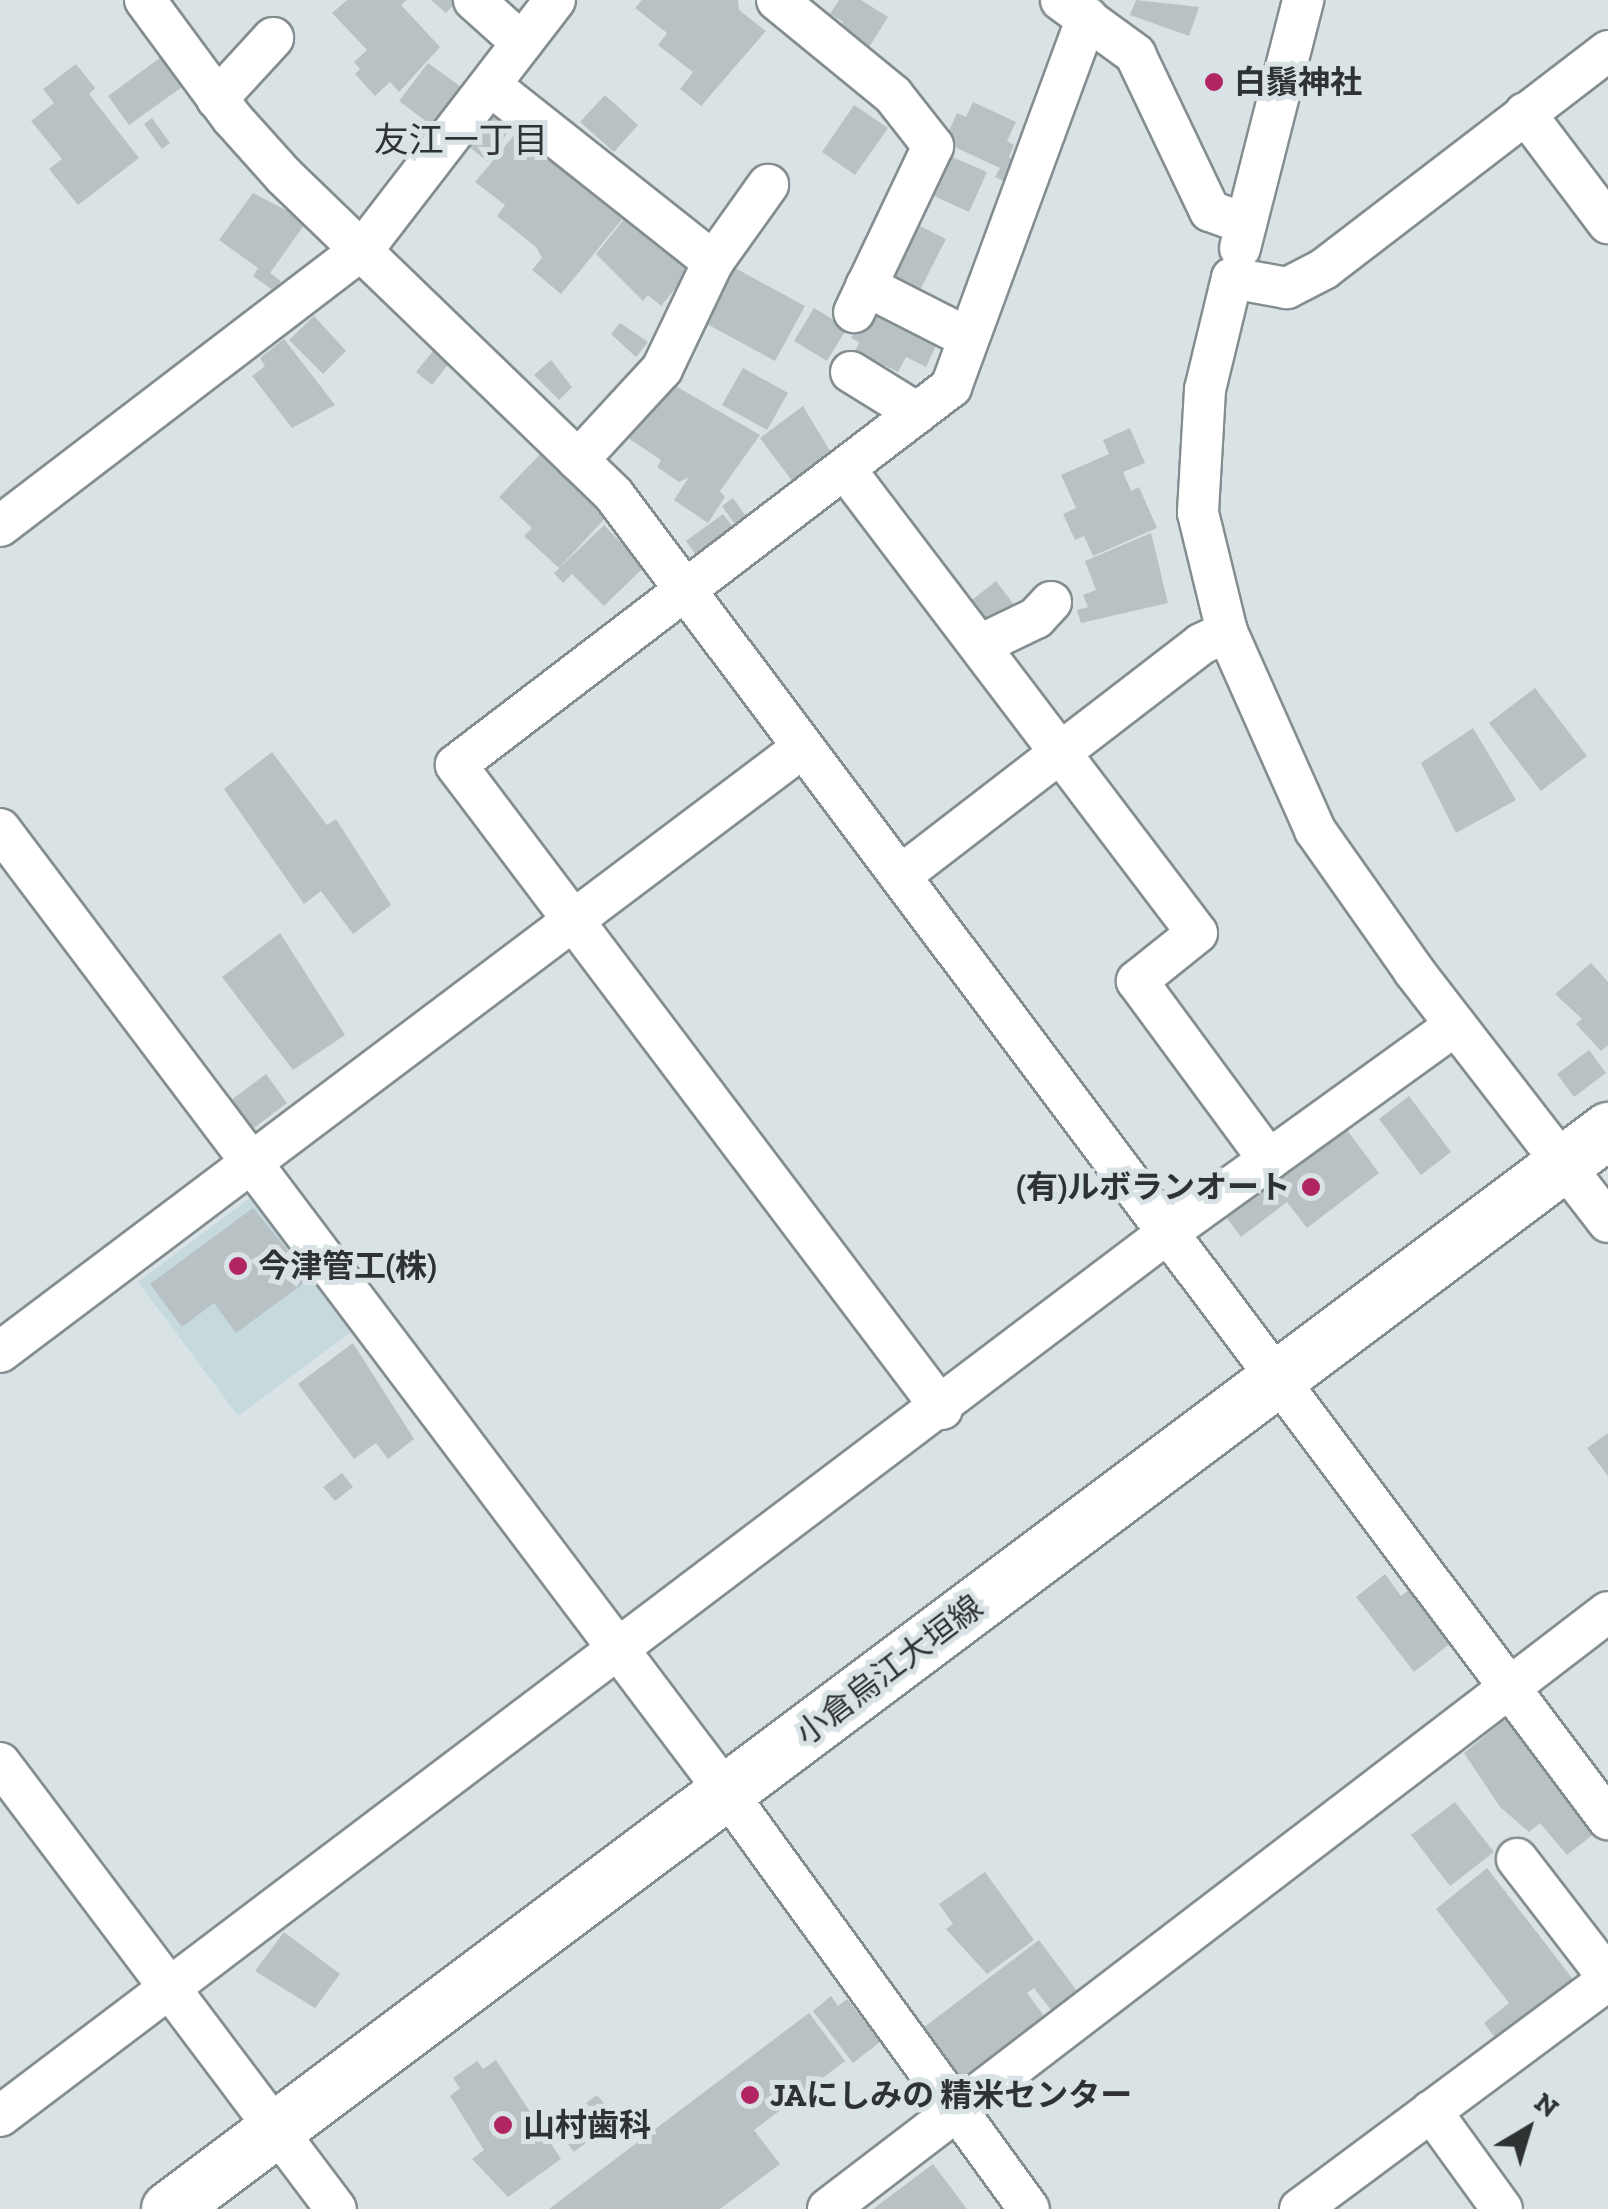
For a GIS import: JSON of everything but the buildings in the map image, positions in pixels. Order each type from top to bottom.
[{"type":"main road","name":"小倉烏江大垣線","points":[[169,2209],[1608,1130]]},
{"type":"street","points":[[145,0],[217,99],[284,176],[364,248],[614,495],[1281,1376],[1608,1819]]},
{"type":"street","points":[[474,0],[522,43]]},
{"type":"street","points":[[0,526],[364,248],[555,0]]},
{"type":"street","points":[[777,0],[893,95],[933,146],[860,299],[968,338]]},
{"type":"street","points":[[1303,0],[1204,390],[1198,513],[1226,632],[1316,830],[1456,1025],[1608,1222]]},
{"type":"street","points":[[942,1410],[456,765],[951,387],[1074,9],[1135,54],[1210,211],[1246,224]]},
{"type":"street","points":[[217,99],[272,38]]},
{"type":"street","points":[[1232,278],[1287,288],[1324,269],[1608,51]]},
{"type":"street","points":[[490,85],[713,262]]},
{"type":"street","points":[[1524,113],[1608,222]]},
{"type":"street","points":[[578,460],[662,369],[713,262],[768,185]]},
{"type":"street","points":[[851,372],[917,413]]},
{"type":"street","points":[[845,469],[1064,750],[1197,932],[1137,981],[1269,1160]]},
{"type":"street","points":[[982,644],[1036,618],[1051,602]]},
{"type":"street","points":[[900,876],[1200,644],[1226,632]]},
{"type":"street","points":[[0,1352],[802,748]]},
{"type":"street","points":[[0,829],[726,1792],[1029,2209]]},
{"type":"street","points":[[0,2116],[942,1410],[1170,1231],[1456,1025]]},
{"type":"street","points":[[828,2209],[960,2113],[1508,1684],[1608,1612]]},
{"type":"street","points":[[0,1763],[336,2209]]},
{"type":"street","points":[[1300,2209],[1608,1979],[1516,1859]]},
{"type":"street","points":[[1432,2112],[1502,2209]]},
{"type":"shaded area","points":[[254,1195],[355,1329],[238,1416],[138,1282]]},
{"type":"place","name":"白鬚神社","points":[[1214,82]]},
{"type":"place","name":"(有)ルボランオート","points":[[1311,1187]]},
{"type":"place","name":"今津管工(株)","points":[[238,1266]]},
{"type":"place","name":"JAにしみの 精米センター","points":[[750,2095]]},
{"type":"place","name":"山村歯科","points":[[503,2125]]},
{"type":"district","name":"友江一丁目","points":[[461,140]]}]
